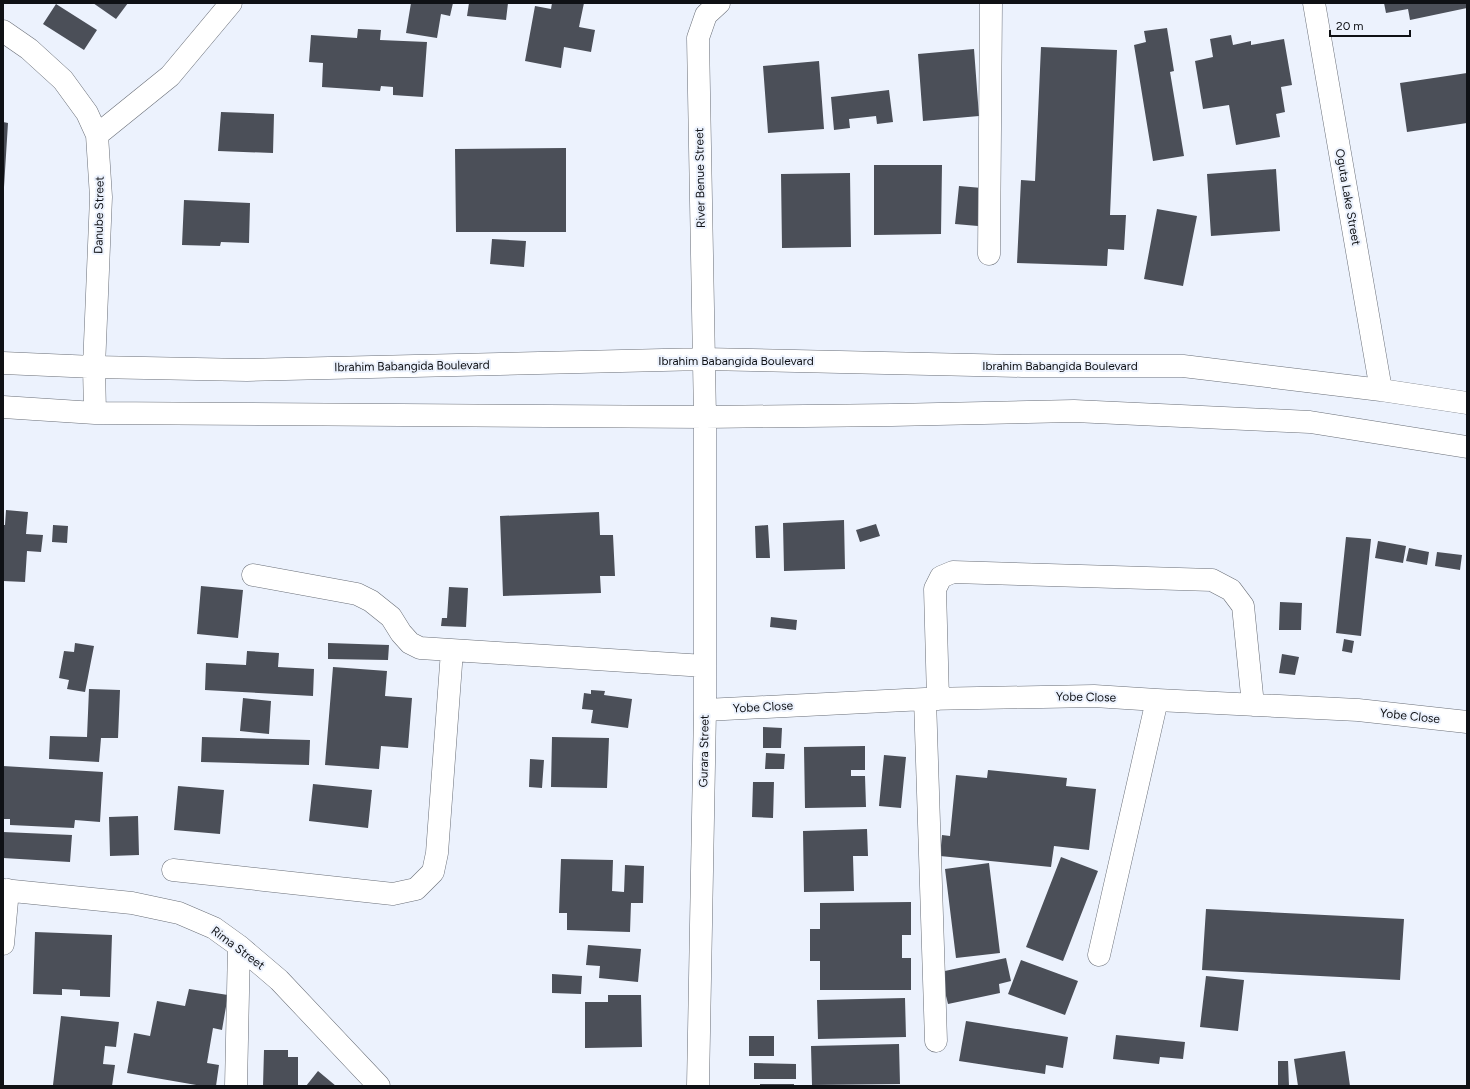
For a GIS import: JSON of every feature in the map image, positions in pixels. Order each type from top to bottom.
[{"type":"street","points":[[97,135],[170,76],[231,3]]},
{"type":"street","name":"River Benue Street","points":[[705,417],[698,38],[706,15],[719,3]]},
{"type":"street","points":[[989,254],[991,3]]},
{"type":"street","name":"Oguta Lake Street","points":[[1314,3],[1381,390]]},
{"type":"street","name":"Danube Street","points":[[3,31],[29,49],[63,80],[87,114],[97,135],[101,197],[94,367],[95,413]]},
{"type":"street","name":"Ibrahim Babangida Boulevard","points":[[3,363],[94,367],[247,370],[704,359],[1022,366],[1183,366],[1381,390],[1467,403]]},
{"type":"street","points":[[3,408],[95,413],[705,417],[1074,411],[1310,422],[1467,447]]},
{"type":"street","name":"Gurara Street","points":[[698,1086],[705,710],[705,417]]},
{"type":"street","points":[[936,1041],[932,699],[935,589],[941,577],[953,572],[1212,580],[1231,590],[1243,606],[1253,705]]},
{"type":"street","points":[[254,575],[357,594],[371,601],[391,617],[401,633],[410,643],[420,648],[705,666]]},
{"type":"street","points":[[173,870],[393,894],[416,889],[433,872],[438,853],[452,651]]},
{"type":"street","name":"Yobe Close","points":[[705,710],[932,699],[1094,696],[1358,710],[1467,722]]},
{"type":"street","points":[[1099,955],[1157,700]]},
{"type":"street","points":[[3,944],[5,890]]},
{"type":"street","name":"Rima Street","points":[[5,890],[132,903],[179,913],[214,928],[279,980],[379,1086]]},
{"type":"street","points":[[236,1086],[238,946]]},
{"type":"building","points":[[93,3],[128,3],[116,19]]},
{"type":"building","points":[[411,3],[453,3],[450,16],[441,14],[437,38],[406,33]]},
{"type":"building","points":[[469,3],[508,3],[506,20],[467,16]]},
{"type":"building","points":[[552,3],[584,3],[579,27],[595,30],[591,52],[564,47],[561,68],[525,61],[535,6],[551,9]]},
{"type":"building","points":[[1384,3],[1467,3],[1467,8],[1410,20],[1408,9],[1386,13]]},
{"type":"building","points":[[56,4],[97,30],[84,50],[43,24]]},
{"type":"building","points":[[1167,28],[1174,71],[1170,72],[1184,156],[1153,161],[1134,45],[1146,42],[1144,31]]},
{"type":"building","points":[[358,29],[381,30],[380,40],[427,42],[423,97],[393,95],[393,87],[381,86],[380,91],[322,87],[323,63],[309,62],[311,35],[357,38]]},
{"type":"building","points":[[1231,35],[1233,45],[1251,41],[1251,45],[1284,39],[1292,85],[1281,87],[1285,112],[1276,114],[1280,137],[1236,145],[1229,105],[1203,109],[1195,61],[1213,57],[1210,39]]},
{"type":"building","points":[[1041,47],[1117,50],[1110,215],[1126,215],[1124,250],[1108,249],[1107,266],[1017,263],[1021,180],[1035,181]]},
{"type":"building","points":[[974,49],[979,116],[923,121],[918,54]]},
{"type":"building","points":[[819,61],[824,129],[768,133],[763,66]]},
{"type":"building","points":[[1467,73],[1467,123],[1407,132],[1400,83]]},
{"type":"building","points":[[889,90],[893,122],[877,124],[876,116],[849,119],[850,128],[834,130],[831,97]]},
{"type":"building","points":[[221,112],[274,114],[273,153],[218,151]]},
{"type":"building","points":[[3,122],[8,123],[4,187],[3,187]]},
{"type":"building","points":[[566,148],[566,232],[456,232],[455,149]]},
{"type":"building","points":[[874,165],[942,165],[941,234],[874,235]]},
{"type":"building","points":[[1276,169],[1280,231],[1211,236],[1207,174]]},
{"type":"building","points":[[850,173],[851,247],[782,248],[781,174]]},
{"type":"building","points":[[959,186],[982,188],[978,226],[955,224]]},
{"type":"building","points":[[184,200],[250,203],[249,243],[221,242],[220,246],[182,245]]},
{"type":"building","points":[[1157,209],[1197,216],[1183,286],[1144,279]]},
{"type":"building","points":[[492,239],[526,241],[524,267],[490,264]]},
{"type":"building","points":[[6,510],[28,512],[26,534],[43,535],[41,552],[27,551],[25,582],[3,581],[3,525],[5,525]]},
{"type":"building","points":[[599,512],[600,535],[613,535],[615,576],[600,576],[601,593],[503,596],[500,516]]},
{"type":"building","points":[[844,520],[845,569],[784,571],[783,523]]},
{"type":"building","points":[[876,524],[880,536],[860,542],[856,530]]},
{"type":"building","points":[[53,525],[68,526],[67,543],[52,542]]},
{"type":"building","points":[[768,525],[770,558],[756,558],[755,526]]},
{"type":"building","points":[[1346,537],[1371,539],[1361,636],[1336,633]]},
{"type":"building","points":[[1378,541],[1406,546],[1403,563],[1375,558]]},
{"type":"building","points":[[1409,548],[1429,552],[1427,565],[1406,561]]},
{"type":"building","points":[[1437,552],[1462,555],[1460,570],[1435,566]]},
{"type":"building","points":[[201,586],[243,590],[238,638],[197,634]]},
{"type":"building","points":[[449,587],[468,588],[466,627],[441,626],[442,618],[447,618]]},
{"type":"building","points":[[1280,602],[1302,603],[1301,630],[1279,630]]},
{"type":"building","points":[[771,617],[797,620],[796,630],[770,627]]},
{"type":"building","points":[[1344,639],[1354,641],[1352,653],[1342,651]]},
{"type":"building","points":[[75,643],[94,646],[85,692],[67,689],[69,680],[59,678],[64,651],[74,652]]},
{"type":"building","points":[[328,643],[389,645],[388,660],[328,659]]},
{"type":"building","points":[[247,651],[279,653],[278,667],[314,669],[313,696],[205,690],[206,663],[246,665]]},
{"type":"building","points":[[1282,654],[1299,657],[1295,675],[1279,673]]},
{"type":"building","points":[[333,667],[387,671],[385,696],[412,698],[408,748],[381,746],[379,769],[325,765]]},
{"type":"building","points":[[89,689],[120,690],[118,738],[101,738],[99,762],[49,759],[50,736],[87,737]]},
{"type":"building","points":[[591,690],[605,691],[604,695],[632,699],[628,728],[591,723],[593,710],[582,709],[584,693],[591,694]]},
{"type":"building","points":[[243,698],[271,701],[269,734],[240,731]]},
{"type":"building","points":[[763,727],[782,728],[781,748],[763,748]]},
{"type":"building","points":[[202,737],[310,740],[309,765],[201,762]]},
{"type":"building","points":[[552,737],[609,738],[607,788],[551,787]]},
{"type":"building","points":[[865,746],[865,770],[851,770],[851,776],[865,776],[866,807],[805,808],[804,747]]},
{"type":"building","points":[[766,753],[785,754],[784,769],[765,769]]},
{"type":"building","points":[[884,755],[906,757],[901,808],[879,806]]},
{"type":"building","points":[[530,759],[544,760],[542,788],[529,787]]},
{"type":"building","points":[[3,766],[103,772],[100,822],[75,820],[74,828],[10,825],[10,819],[3,819]]},
{"type":"building","points":[[988,770],[1067,778],[1066,786],[1096,789],[1089,850],[1054,846],[1051,867],[940,856],[942,835],[950,836],[956,775],[987,778]]},
{"type":"building","points":[[753,782],[774,782],[773,818],[752,817]]},
{"type":"building","points":[[313,784],[372,790],[368,828],[309,821]]},
{"type":"building","points":[[178,786],[224,790],[220,834],[174,830]]},
{"type":"building","points":[[138,816],[139,855],[110,856],[109,817]]},
{"type":"building","points":[[867,829],[868,856],[853,856],[854,891],[804,892],[803,831]]},
{"type":"building","points":[[3,832],[72,835],[70,862],[3,858]]},
{"type":"building","points":[[1061,857],[1098,871],[1063,961],[1026,947]]},
{"type":"building","points":[[561,859],[613,860],[612,891],[624,892],[625,865],[644,866],[643,903],[631,903],[630,932],[567,930],[567,913],[559,913]]},
{"type":"building","points":[[989,863],[1000,953],[956,958],[945,869]]},
{"type":"building","points":[[911,902],[911,935],[902,935],[902,958],[911,958],[911,990],[820,990],[820,961],[810,961],[810,929],[820,929],[820,903]]},
{"type":"building","points":[[1206,909],[1404,919],[1400,980],[1202,970]]},
{"type":"building","points":[[35,932],[112,935],[110,997],[80,996],[80,990],[62,989],[62,995],[33,994]]},
{"type":"building","points":[[588,945],[641,949],[638,982],[599,978],[600,966],[586,965]]},
{"type":"building","points":[[1006,958],[1011,981],[999,984],[1000,993],[948,1004],[940,972]]},
{"type":"building","points":[[1021,960],[1078,981],[1065,1015],[1008,994]]},
{"type":"building","points":[[552,974],[582,976],[581,994],[552,993]]},
{"type":"building","points":[[1206,976],[1244,980],[1238,1031],[1200,1027]]},
{"type":"building","points":[[189,989],[228,995],[222,1030],[213,1028],[207,1063],[219,1065],[216,1086],[202,1086],[127,1073],[134,1033],[150,1036],[157,1001],[185,1006]]},
{"type":"building","points":[[608,995],[641,995],[642,1047],[585,1048],[585,1002],[608,1002]]},
{"type":"building","points":[[905,998],[906,1037],[818,1039],[817,1000]]},
{"type":"building","points":[[61,1016],[119,1022],[116,1047],[105,1046],[103,1064],[115,1065],[112,1086],[53,1085]]},
{"type":"building","points":[[966,1021],[1068,1037],[1063,1068],[1046,1065],[1045,1074],[959,1061]]},
{"type":"building","points":[[1116,1035],[1185,1042],[1183,1059],[1160,1057],[1159,1064],[1113,1059]]},
{"type":"building","points":[[749,1036],[774,1036],[774,1056],[749,1056]]},
{"type":"building","points":[[899,1044],[900,1084],[812,1085],[811,1046]]},
{"type":"building","points":[[264,1050],[288,1050],[288,1057],[298,1057],[298,1086],[263,1086]]},
{"type":"building","points":[[1345,1051],[1350,1086],[1298,1086],[1294,1059]]},
{"type":"building","points":[[1278,1061],[1288,1061],[1289,1086],[1278,1086]]},
{"type":"building","points":[[754,1063],[796,1064],[796,1079],[754,1079]]},
{"type":"building","points":[[318,1071],[336,1086],[306,1086]]},
{"type":"building","points":[[760,1084],[794,1084],[794,1086],[760,1086]]}]
